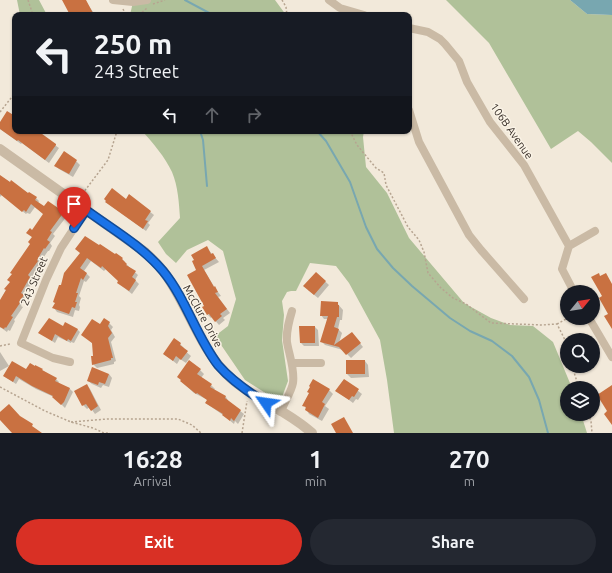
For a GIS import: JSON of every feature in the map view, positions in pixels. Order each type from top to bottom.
[{"type":"street","points":[[113,0],[133,2],[147,0]]},
{"type":"street","points":[[329,0],[340,8],[354,12]]},
{"type":"street","name":"106B Avenue","points":[[412,29],[428,32],[440,39],[446,44],[459,61],[467,82],[490,122],[524,165],[569,246]]},
{"type":"street","points":[[412,120],[419,142],[469,235],[480,250],[524,299]]},
{"type":"street","name":"McClure Drive","points":[[0,149],[142,250],[157,264],[171,282],[210,353],[219,365],[239,386],[302,425],[312,433]]},
{"type":"street","name":"243 Street","points":[[70,362],[53,358],[21,343],[46,280],[61,248],[86,210]]},
{"type":"street","points":[[570,285],[562,269],[569,246],[595,231]]},
{"type":"street","points":[[281,412],[292,388],[293,373],[287,341],[287,331],[292,311]]},
{"type":"street","points":[[593,325],[612,357]]},
{"type":"street","points":[[292,364],[321,363]]},
{"type":"path","points":[[28,0],[32,12]]},
{"type":"path","points":[[282,0],[286,7],[287,12]]},
{"type":"path","points":[[0,112],[12,97]]},
{"type":"path","points":[[78,200],[108,160],[116,134]]},
{"type":"path","points":[[352,134],[357,145],[376,168],[384,173],[386,185],[408,227],[419,240],[424,252],[428,273],[452,298],[466,304],[491,323],[542,325],[560,322]]},
{"type":"path","points":[[557,324],[562,333]]},
{"type":"path","points":[[0,346],[10,344]]},
{"type":"path","points":[[0,386],[45,411],[71,422],[93,428],[104,433],[110,433]]},
{"type":"path","points":[[242,433],[247,401]]},
{"type":"path","points":[[71,422],[106,419],[178,419],[192,425],[200,433]]},
{"type":"path","points":[[591,421],[592,433]]},
{"type":"green space","points":[[17,0],[39,0],[45,12],[19,12]]},
{"type":"green space","points":[[147,0],[275,0],[284,12],[131,12],[133,2]]},
{"type":"green space","points":[[446,0],[570,0],[587,14],[612,15],[612,163],[578,131],[551,149],[489,43]]},
{"type":"green space","points":[[145,134],[364,134],[366,167],[387,193],[409,238],[464,303],[491,318],[510,325],[533,326],[553,342],[560,359],[560,373],[566,373],[569,381],[560,381],[560,421],[583,421],[587,433],[394,433],[380,340],[349,283],[336,266],[310,263],[296,291],[287,292],[282,301],[284,315],[282,340],[288,381],[282,397],[280,396],[275,399],[245,380],[215,336],[228,326],[236,299],[223,251],[208,240],[187,250],[176,263],[166,254],[158,242],[180,218],[177,189],[174,177],[166,161]]},
{"type":"water","points":[[570,0],[612,0],[612,15],[587,14]]},
{"type":"building","points":[[62,0],[86,0],[92,12],[68,12]]},
{"type":"building","points":[[7,111],[12,114],[12,134],[42,134],[56,145],[45,160],[0,129],[0,122]]},
{"type":"building","points":[[64,151],[77,160],[69,174],[54,166]]},
{"type":"building","points":[[0,175],[10,182],[11,180],[28,193],[29,192],[37,197],[35,200],[44,206],[48,201],[64,212],[50,231],[52,232],[47,240],[50,242],[45,249],[44,248],[37,260],[38,261],[28,275],[30,277],[21,293],[24,295],[11,316],[13,317],[4,329],[0,327],[0,300],[6,290],[4,289],[10,282],[7,280],[12,274],[10,273],[30,244],[28,242],[32,237],[26,233],[30,228],[32,230],[43,214],[31,204],[26,212],[24,210],[22,212],[0,194]]},
{"type":"building","points":[[112,188],[126,199],[129,194],[151,211],[145,220],[148,221],[143,229],[105,202],[106,201],[104,199]]},
{"type":"building","points":[[85,236],[123,258],[122,259],[127,264],[126,265],[136,271],[132,277],[136,280],[129,291],[117,283],[118,281],[102,266],[101,268],[87,258],[80,268],[87,273],[83,280],[81,278],[76,293],[78,293],[75,308],[72,307],[69,314],[52,308],[55,303],[53,302],[59,285],[61,285],[64,273],[80,253],[75,249]]},
{"type":"building","points":[[207,246],[211,254],[213,253],[216,258],[202,266],[218,292],[215,293],[227,309],[220,314],[222,316],[215,322],[209,314],[207,315],[202,307],[204,306],[187,275],[196,270],[192,261],[194,260],[191,255]]},
{"type":"building","points":[[316,272],[326,281],[314,295],[303,286]]},
{"type":"building","points":[[599,273],[600,276],[606,273],[612,284],[612,329],[604,316],[608,314],[600,300],[602,296],[600,293],[600,285],[596,285],[591,277]]},
{"type":"building","points":[[321,301],[338,302],[339,305],[339,317],[337,317],[334,327],[339,329],[334,345],[352,332],[361,343],[346,355],[339,347],[320,342],[328,316],[320,316]]},
{"type":"building","points":[[49,318],[63,326],[65,322],[78,329],[71,341],[68,339],[67,341],[55,334],[52,341],[38,333]]},
{"type":"building","points":[[104,318],[110,322],[108,326],[112,333],[108,338],[113,358],[111,358],[111,360],[92,365],[92,343],[81,335],[92,319],[100,324]]},
{"type":"building","points":[[299,326],[315,326],[315,343],[300,343]]},
{"type":"building","points":[[174,338],[188,351],[181,360],[176,356],[173,361],[163,354]]},
{"type":"building","points":[[189,360],[201,369],[197,374],[212,384],[210,387],[226,396],[225,398],[241,410],[234,421],[231,418],[230,421],[222,415],[223,414],[205,403],[207,400],[197,393],[196,394],[177,377]]},
{"type":"building","points":[[346,360],[365,360],[365,374],[346,374]]},
{"type":"building","points":[[12,361],[26,369],[30,363],[35,365],[57,378],[55,381],[70,388],[64,402],[61,405],[52,397],[53,396],[16,376],[13,382],[3,376]]},
{"type":"building","points":[[92,367],[109,374],[105,384],[99,382],[98,385],[87,381]]},
{"type":"building","points":[[313,379],[330,389],[322,402],[325,404],[318,418],[305,410],[306,407],[302,406],[309,393],[307,392]]},
{"type":"building","points":[[344,379],[359,389],[354,397],[352,396],[349,400],[335,391]]},
{"type":"building","points":[[87,384],[98,406],[91,411],[86,404],[82,406],[74,391]]},
{"type":"building","points":[[612,385],[612,425],[604,414],[607,411],[600,400],[600,393]]},
{"type":"building","points":[[9,404],[20,416],[33,424],[32,426],[42,433],[12,433],[0,420],[0,412]]},
{"type":"building","points":[[344,417],[353,433],[336,433],[331,424]]},
{"type":"waterway","points":[[185,0],[207,12]]},
{"type":"waterway","points":[[201,134],[203,140],[207,186]]},
{"type":"waterway","points":[[320,134],[326,141],[350,182],[366,227],[377,249],[393,268],[412,286],[450,318],[470,331],[492,341],[512,356],[529,377],[539,400],[548,433]]},
{"type":"route","points":[[74,228],[86,210],[145,252],[160,267],[169,280],[210,353],[219,365],[246,391],[266,403]]}]
